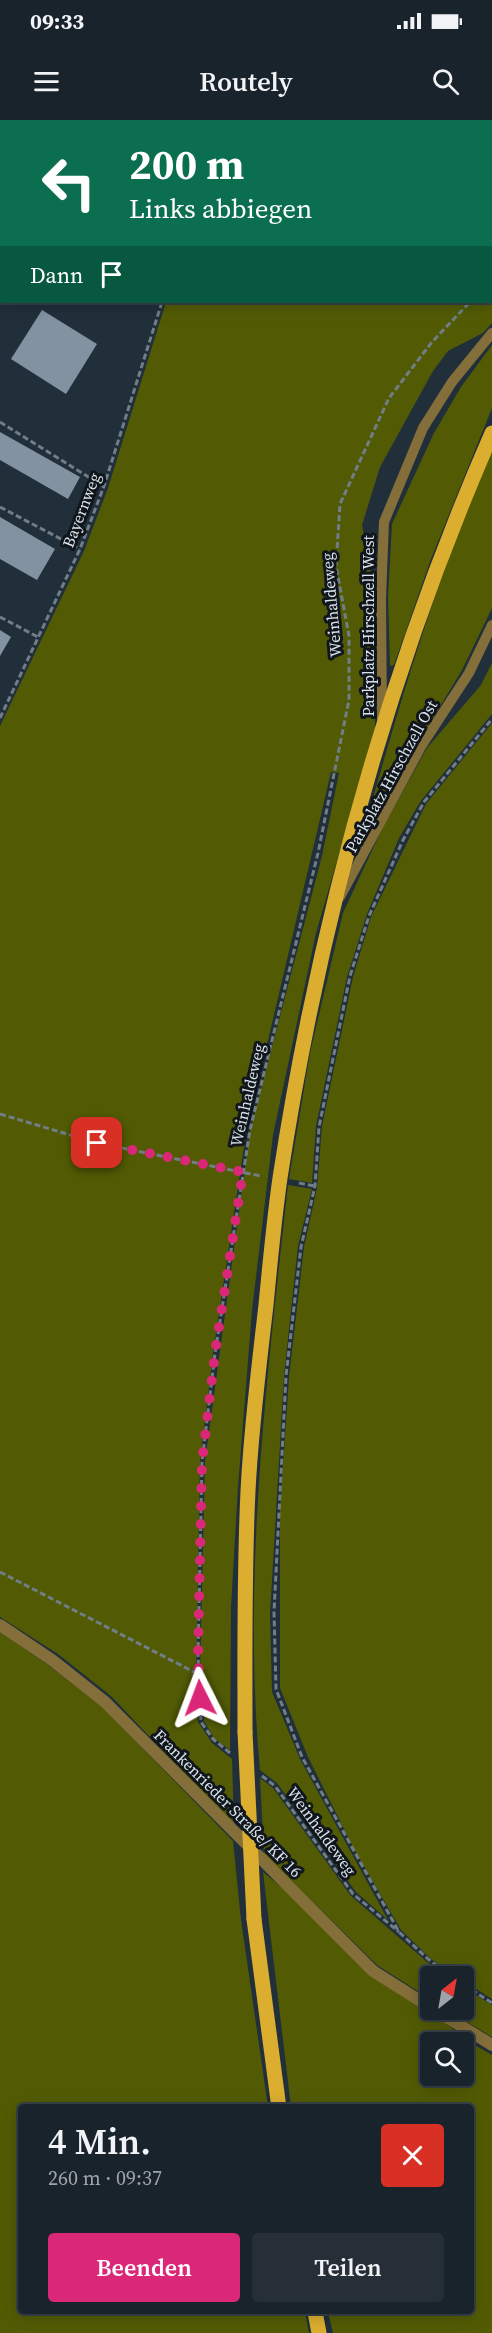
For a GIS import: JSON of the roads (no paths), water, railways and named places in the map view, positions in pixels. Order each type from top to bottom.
[{"type":"main road","points":[[278,2104],[254,1919],[245,1732],[244,1610],[248,1488],[280,1180],[302,1051],[333,910],[382,734],[438,563],[492,433]]},
{"type":"main road","points":[[315,2314],[319,2333]]},
{"type":"street","name":"Frankenrieder Straße/ KF 16","points":[[0,1625],[52,1660],[105,1702],[373,1971],[420,2001]]},
{"type":"street","points":[[451,2020],[492,2045]]},
{"type":"lane","name":"Parkplatz Hirschzell West","points":[[382,734],[381,598],[384,522],[423,428],[452,382],[492,333]]},
{"type":"lane","name":"Parkplatz Hirschzell Ost","points":[[333,910],[422,745],[469,673],[492,625]]}]
